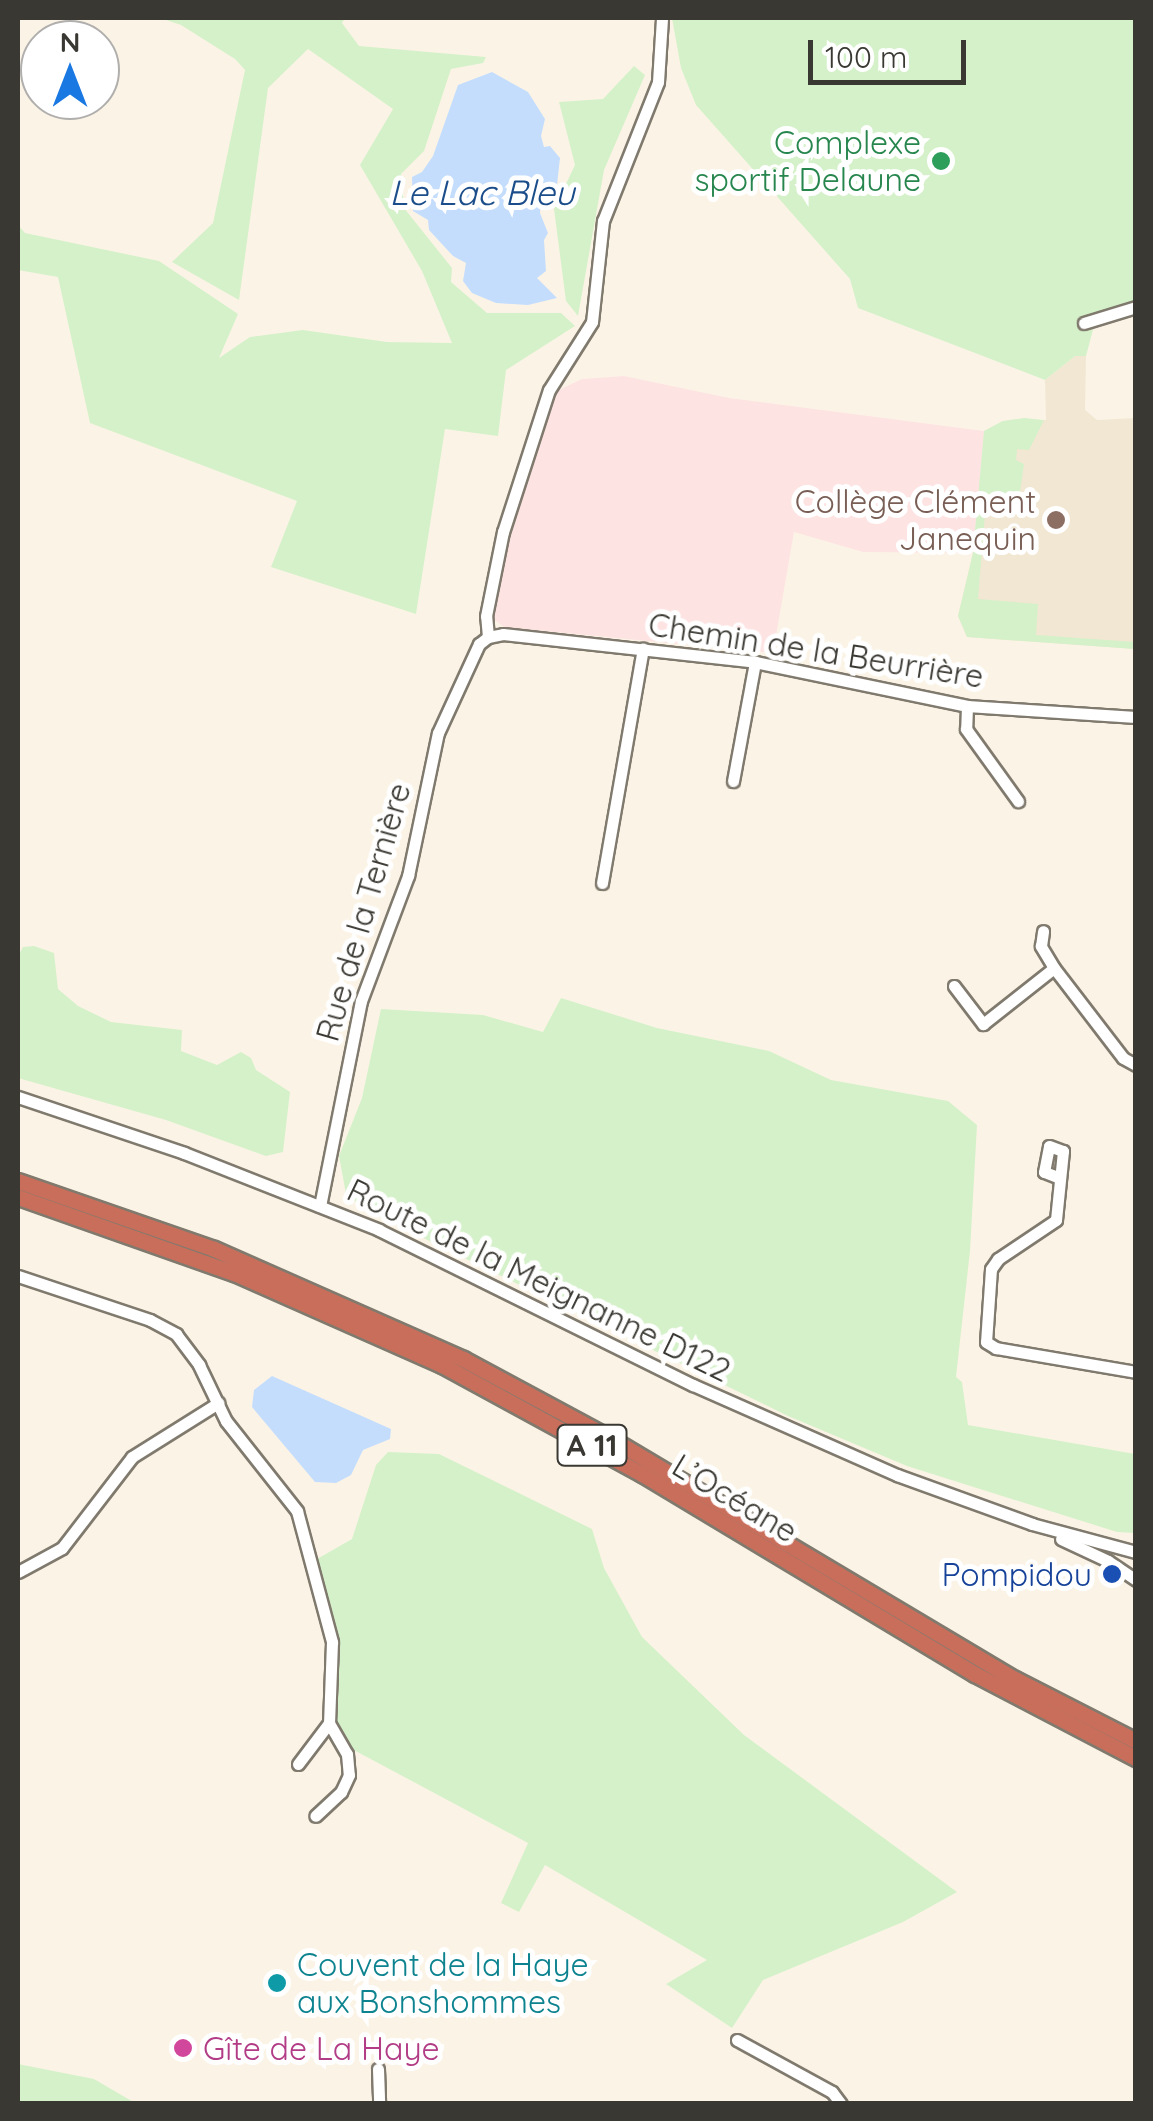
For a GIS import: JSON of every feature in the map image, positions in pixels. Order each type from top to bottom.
[{"type":"highway","name":"L’Océane","points":[[18,1181],[214,1248],[463,1359],[610,1438],[976,1657],[1136,1741]]},
{"type":"highway","name":"L’Océane","points":[[18,1197],[234,1272],[442,1365],[627,1465],[988,1681],[1136,1758]]},
{"type":"street","name":"Rue de la Ternière","points":[[320,1206],[361,1001],[408,876],[438,733],[478,644],[488,637],[486,616],[504,532],[549,390],[592,322],[603,221],[658,82],[662,18]]},
{"type":"street","points":[[1084,324],[1136,307]]},
{"type":"street","name":"Chemin de la Beurrière","points":[[488,637],[503,634],[755,662],[967,706],[1136,717]]},
{"type":"street","points":[[602,882],[643,649]]},
{"type":"street","points":[[734,781],[755,662]]},
{"type":"street","points":[[967,706],[966,729],[1018,801]]},
{"type":"street","points":[[1043,931],[1041,946],[1054,968],[1123,1058],[1136,1064]]},
{"type":"street","points":[[954,986],[983,1024],[1054,968]]},
{"type":"street","name":"Route de la Meignanne D122","points":[[18,1097],[184,1153],[320,1206],[476,1274],[807,1438],[1032,1524]]},
{"type":"street","points":[[1060,1178],[1056,1220],[998,1259],[991,1270],[986,1342],[996,1348],[1136,1372]]},
{"type":"street","points":[[18,1276],[150,1320],[176,1334],[199,1365],[218,1404],[296,1511],[332,1642],[329,1724],[347,1754],[349,1775],[341,1792],[315,1816]]},
{"type":"street","points":[[18,1572],[62,1548],[132,1457],[218,1404]]},
{"type":"street","points":[[1032,1524],[1136,1552]]},
{"type":"street","points":[[1032,1524],[1136,1576]]},
{"type":"street","points":[[298,1764],[329,1724]]},
{"type":"street","points":[[736,2040],[832,2092],[841,2104]]},
{"type":"street","points":[[378,2069],[379,2104]]},
{"type":"shaded area","name":"Collège Clément Janequin","points":[[1075,356],[1086,356],[1085,410],[1097,420],[1135,418],[1135,649],[967,637],[958,616],[973,553],[984,431],[1003,421],[1046,420],[1045,380]]},
{"type":"shaded area","points":[[624,376],[729,398],[984,431],[973,553],[863,552],[794,532],[773,653],[504,627],[491,617],[510,530],[553,398],[559,390],[582,379]]},
{"type":"green space","points":[[160,18],[345,18],[342,23],[359,46],[486,57],[483,63],[451,69],[424,151],[401,174],[404,208],[452,268],[451,282],[487,313],[561,313],[575,326],[506,370],[498,436],[445,429],[416,614],[271,567],[297,501],[90,423],[58,277],[18,270],[18,225],[25,233],[159,261],[238,314],[219,358],[250,337],[303,330],[387,342],[452,343],[422,271],[360,165],[393,109],[308,49],[268,88],[239,300],[172,262],[213,223],[245,70],[235,59],[181,25]]},
{"type":"green space","name":"Complexe sportif Delaune","points":[[672,18],[1135,18],[1135,309],[1094,326],[1086,356],[1075,356],[1045,380],[858,308],[850,279],[696,105],[681,68]]},
{"type":"green space","points":[[634,66],[645,75],[604,170],[578,316],[566,301],[554,209],[575,165],[559,102],[603,99]]},
{"type":"green space","points":[[1044,420],[1029,450],[1017,449],[1016,460],[1024,464],[1017,513],[985,514],[978,599],[1038,604],[1036,635],[1135,642],[1135,649],[967,637],[958,616],[973,553],[984,431],[1003,421]]},
{"type":"green space","points":[[34,946],[54,953],[58,989],[78,1006],[111,1022],[182,1030],[181,1051],[217,1065],[241,1052],[251,1058],[256,1070],[290,1092],[283,1152],[266,1156],[166,1120],[18,1078],[18,956],[23,947]]},
{"type":"green space","points":[[561,998],[657,1028],[769,1051],[831,1080],[948,1101],[977,1125],[970,1251],[956,1377],[962,1382],[968,1425],[1135,1454],[1135,1533],[1117,1532],[907,1466],[788,1416],[366,1210],[346,1194],[339,1156],[362,1098],[381,1009],[483,1015],[543,1032]]},
{"type":"green space","points":[[388,1452],[439,1454],[592,1529],[604,1568],[642,1637],[744,1735],[957,1892],[903,1922],[763,1980],[732,2028],[666,1984],[707,1960],[545,1865],[519,1912],[501,1903],[528,1843],[350,1748],[329,1723],[332,1642],[317,1559],[352,1539],[376,1465]]},
{"type":"green space","points":[[18,2064],[94,2079],[135,2103],[18,2103]]},
{"type":"water","name":"Le Lac Bleu","points":[[492,72],[528,92],[545,119],[541,136],[544,147],[550,146],[560,158],[557,185],[541,196],[540,213],[548,233],[544,240],[546,271],[537,278],[557,298],[528,305],[496,303],[472,293],[463,281],[466,263],[453,256],[429,230],[428,220],[413,211],[412,177],[422,172],[433,156],[458,85]]},
{"type":"water","points":[[272,1376],[391,1429],[390,1439],[363,1450],[351,1475],[336,1483],[315,1482],[252,1407],[254,1390]]},
{"type":"place","name":"Complexe sportif Delaune","points":[[941,161]]},
{"type":"place","name":"Collège Clément Janequin","points":[[1056,520]]},
{"type":"place","name":"Pompidou","points":[[1112,1574]]},
{"type":"place","name":"Couvent de la Haye aux Bonshommes","points":[[277,1983]]},
{"type":"place","name":"Gîte de La Haye","points":[[183,2048]]}]
